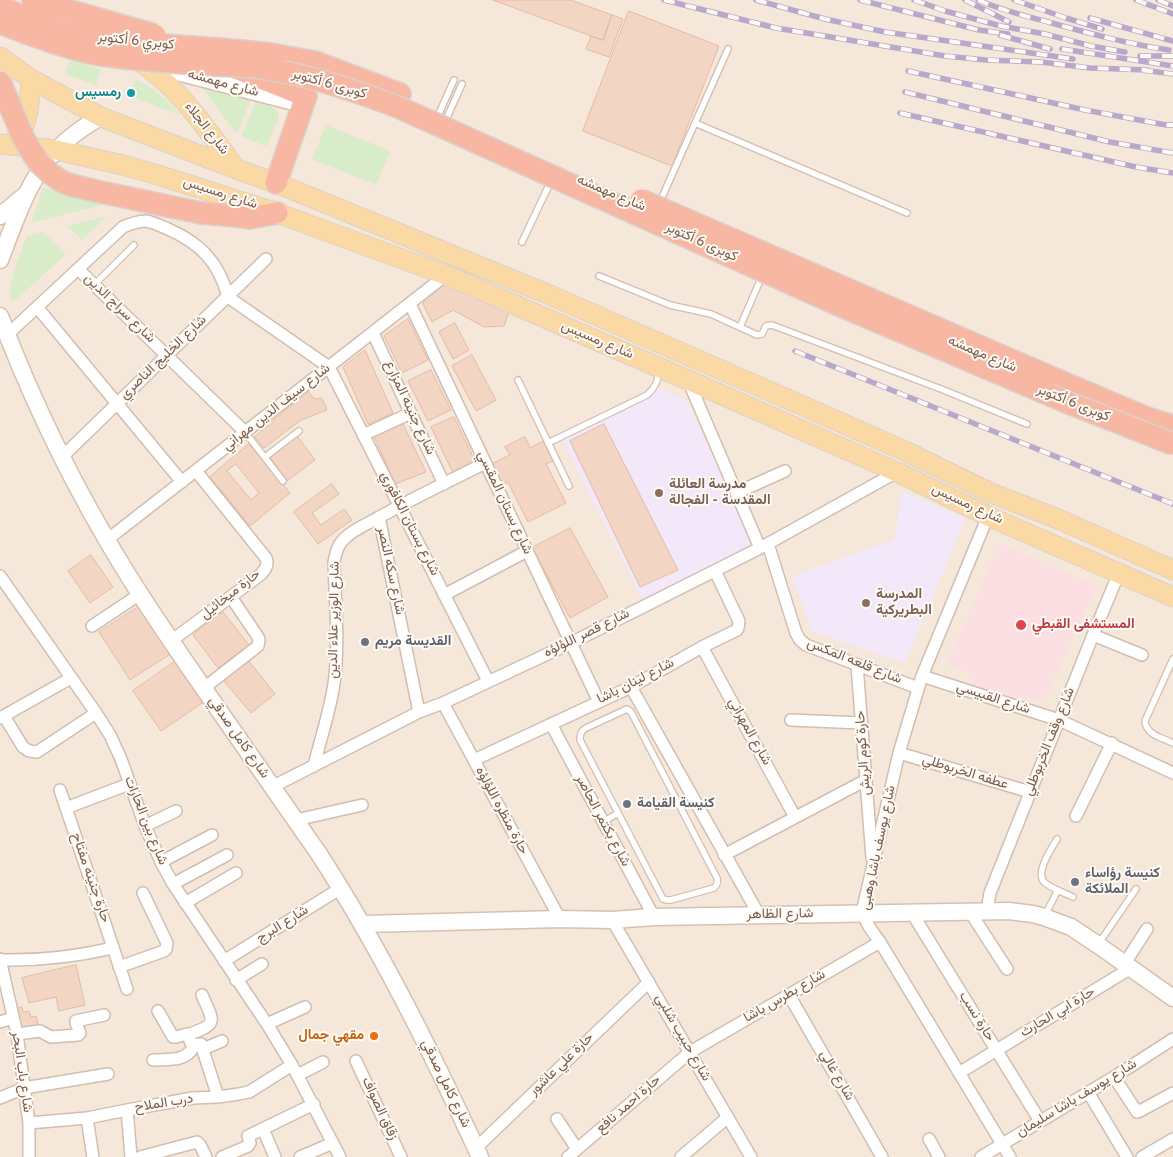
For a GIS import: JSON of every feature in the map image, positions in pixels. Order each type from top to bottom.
[{"type":"highway","points":[[31,0],[160,36],[306,96],[276,183]]},
{"type":"highway","name":"كوبري 6 أكتوبر","points":[[0,7],[70,33],[119,42],[276,55]]},
{"type":"highway","name":"كوبري 6 أكتوبر","points":[[0,23],[36,37],[99,54],[138,59],[224,65]]},
{"type":"highway","name":"كوبرى 6 أكتوبر","points":[[276,55],[315,62],[400,94],[531,153],[1089,394],[1147,418],[1173,426]]},
{"type":"highway","name":"كوبرى 6 أكتوبر","points":[[224,65],[268,69],[324,81],[398,108],[859,313],[1064,401],[1173,444]]},
{"type":"highway","points":[[0,82],[23,138],[31,151],[39,163],[61,181],[88,189],[201,212],[249,218],[277,213]]},
{"type":"highway","points":[[900,320],[915,332],[1141,428],[1173,438]]},
{"type":"main road","name":"شارع الجلاء","points":[[31,0],[144,64],[188,105],[236,169]]},
{"type":"main road","name":"شارع الجلاء","points":[[1,58],[31,79],[101,117],[236,169]]},
{"type":"main road","name":"شارع مهمشه","points":[[144,64],[294,102],[306,96],[317,85],[324,82],[332,80],[345,81],[441,120],[1136,421],[1146,427],[1173,454]]},
{"type":"main road","points":[[6,144],[23,130],[26,121],[31,79]]},
{"type":"main road","points":[[0,260],[26,194],[40,168],[77,131],[101,117]]},
{"type":"main road","name":"شارع رمسيس","points":[[6,144],[56,150],[158,174],[277,213],[446,276],[897,472],[988,516],[1173,597]]},
{"type":"main road","name":"شارع رمسيس","points":[[236,169],[276,183],[554,297],[907,452],[991,493],[1058,519],[1173,570]]},
{"type":"main road","points":[[0,216],[26,194]]},
{"type":"main road","name":"شارع كامل صدقي","points":[[0,316],[27,382],[62,457],[107,540],[171,641],[296,820],[363,924],[417,1027],[478,1152]]},
{"type":"main road","name":"شارع الظاهر","points":[[363,924],[1009,911],[1044,917],[1071,928],[1171,992]]},
{"type":"street","points":[[7,335],[123,227],[145,221],[158,224],[191,240],[201,248],[218,270],[228,297],[329,368]]},
{"type":"street","name":"شارع الخليج الناصري","points":[[62,457],[266,259]]},
{"type":"street","name":"شارع سراج الدين","points":[[78,269],[245,432]]},
{"type":"street","name":"شارع سيف الدين مهراني","points":[[107,540],[446,276]]},
{"type":"street","name":"شارع بستان المقسي","points":[[410,304],[599,702]]},
{"type":"street","points":[[38,306],[182,482]]},
{"type":"street","name":"شارع جنينه المزارع","points":[[373,333],[444,484]]},
{"type":"street","name":"شارع بستان الكافوري","points":[[329,368],[488,681]]},
{"type":"street","name":"شارع قلعه المكس","points":[[688,380],[736,494],[764,546],[800,640],[806,645],[918,688]]},
{"type":"street","points":[[363,435],[411,413]]},
{"type":"street","name":"شارع الوزير علاء الدين","points":[[314,766],[335,678],[337,648],[334,562],[340,544],[346,536],[379,517],[485,463]]},
{"type":"street","name":"حارة ميخائيل","points":[[171,641],[260,575],[267,561],[196,471]]},
{"type":"street","points":[[736,494],[785,471]]},
{"type":"street","name":"شارع قصر اللؤلؤه","points":[[272,787],[419,712],[443,703],[571,643],[715,571],[897,472]]},
{"type":"street","name":"شارع يوسف باشا وهبى","points":[[988,516],[918,688],[899,753],[863,914],[1010,1157]]},
{"type":"street","name":"شارع سكه النصر","points":[[379,517],[419,712]]},
{"type":"street","points":[[444,595],[527,551]]},
{"type":"street","name":"شارع لينان باشا","points":[[474,760],[630,687],[736,630],[739,621],[715,571]]},
{"type":"street","name":"شارع وقف الخربوطلي","points":[[987,912],[990,893],[1092,635],[1119,574]]},
{"type":"street","name":"شارع بين الحارات","points":[[0,576],[110,736],[121,759],[145,826],[173,884],[267,1024],[314,1104],[340,1157]]},
{"type":"street","points":[[92,626],[140,594]]},
{"type":"street","points":[[204,688],[259,644],[258,637],[231,596]]},
{"type":"street","points":[[1092,635],[1142,655]]},
{"type":"street","name":"شارع المهراني","points":[[702,647],[795,817]]},
{"type":"street","name":"حارة كوم الريش","points":[[857,665],[872,871]]},
{"type":"street","name":"شارع القبيسي","points":[[922,676],[1059,720],[1173,772]]},
{"type":"street","points":[[71,678],[2,717],[23,747],[29,751],[36,752],[96,713]]},
{"type":"street","points":[[630,687],[759,915]]},
{"type":"street","name":"حارة منظره اللؤلؤه","points":[[443,703],[560,919]]},
{"type":"street","points":[[792,720],[861,723]]},
{"type":"street","name":"شارع بكتمر الحاصر","points":[[551,724],[654,917]]},
{"type":"street","points":[[1076,816],[1112,744]]},
{"type":"street","name":"عطفه الخربوطلي","points":[[899,753],[1030,792]]},
{"type":"street","points":[[724,855],[866,780]]},
{"type":"street","points":[[66,808],[129,784]]},
{"type":"street","name":"حارة جنينه مفتاح","points":[[60,790],[127,989]]},
{"type":"street","points":[[296,820],[362,805]]},
{"type":"street","points":[[145,826],[176,811]]},
{"type":"street","points":[[161,862],[212,835]]},
{"type":"street","points":[[173,884],[227,855]]},
{"type":"street","points":[[185,903],[236,873]]},
{"type":"street","name":"شارع البرج","points":[[224,961],[341,888]]},
{"type":"street","points":[[120,966],[164,951],[167,946],[143,893]]},
{"type":"street","points":[[970,912],[1007,970]]},
{"type":"street","name":"حارة نسب","points":[[912,913],[1040,1121]]},
{"type":"street","name":"شارع حبيب شلبي","points":[[612,920],[751,1157]]},
{"type":"street","points":[[1128,966],[1147,929]]},
{"type":"street","name":"شارع بطرس باشا","points":[[690,1052],[880,942]]},
{"type":"street","points":[[0,960],[29,961],[57,959],[113,948]]},
{"type":"street","name":"شارع باب البحر","points":[[0,960],[17,1034],[29,1123],[29,1157]]},
{"type":"street","points":[[236,980],[262,964]]},
{"type":"street","name":"حارة ابي الحارث","points":[[959,1074],[1128,966]]},
{"type":"street","name":"حارة علي عاشور","points":[[478,1152],[649,982]]},
{"type":"street","points":[[158,1011],[174,1037],[188,1035],[206,1028],[212,1021],[202,995]]},
{"type":"street","name":"شارع غالي","points":[[789,995],[882,1157]]},
{"type":"street","points":[[267,1024],[305,1007]]},
{"type":"street","points":[[17,1034],[40,1031],[51,1037],[78,1035],[80,1033],[76,1021],[104,1015]]},
{"type":"street","points":[[0,1022],[13,1018]]},
{"type":"street","points":[[188,1035],[192,1046],[198,1047]]},
{"type":"street","name":"شارع يوسف باشا سليمان","points":[[981,1157],[1173,1039]]},
{"type":"street","points":[[153,1060],[182,1058],[198,1047],[222,1041]]},
{"type":"street","points":[[198,1047],[218,1097]]},
{"type":"street","name":"حارة احمد نافع","points":[[568,1157],[690,1052]]},
{"type":"street","name":"زقاق الصواف","points":[[356,1061],[401,1157]]},
{"type":"street","name":"درب الملاح","points":[[29,1123],[88,1118],[193,1098],[229,1096],[249,1092],[295,1070],[323,1062]]},
{"type":"street","points":[[0,1098],[24,1088],[108,1074]]},
{"type":"street","points":[[1114,1076],[1137,1112],[1173,1092]]},
{"type":"street","points":[[1088,1092],[1127,1157]]},
{"type":"street","points":[[228,1156],[248,1146],[250,1143],[248,1136],[314,1104]]},
{"type":"street","points":[[127,1110],[131,1157]]},
{"type":"street","points":[[681,1157],[728,1117]]},
{"type":"street","points":[[88,1118],[93,1157]]},
{"type":"street","points":[[557,1119],[577,1149]]},
{"type":"street","points":[[263,1129],[275,1157]]},
{"type":"street","points":[[928,1139],[939,1157]]},
{"type":"street","points":[[1142,1157],[1173,1139]]},
{"type":"street","points":[[140,1157],[197,1142],[200,1144],[206,1157]]},
{"type":"street","points":[[300,1157],[334,1143]]},
{"type":"lane","points":[[655,213],[728,49]]},
{"type":"lane","points":[[441,120],[454,80]]},
{"type":"lane","points":[[441,120],[462,84]]},
{"type":"lane","points":[[695,123],[907,213]]},
{"type":"lane","points":[[522,242],[555,170]]},
{"type":"lane","points":[[94,285],[134,245]]},
{"type":"lane","points":[[740,327],[768,263]]},
{"type":"lane","points":[[599,276],[670,305],[706,312],[760,335],[766,326],[772,325],[941,389],[1027,424]]},
{"type":"lane","points":[[548,442],[646,395],[653,390],[657,383],[658,367]]},
{"type":"lane","points":[[518,380],[569,486]]},
{"type":"lane","points":[[265,457],[299,431]]},
{"type":"lane","points":[[245,432],[283,481]]},
{"type":"lane","points":[[1173,659],[1145,721],[1150,732],[1173,743]]},
{"type":"lane","points":[[627,709],[631,712],[717,878],[717,885],[714,888],[671,900],[663,898],[618,813],[580,740],[580,735],[586,728],[627,709]]},
{"type":"lane","points":[[603,822],[618,813]]},
{"type":"lane","points":[[1057,838],[1041,870],[1041,877],[1044,882],[1072,897]]},
{"type":"lane","points":[[1098,945],[1136,889]]},
{"type":"lane","points":[[1044,917],[1058,890]]},
{"type":"shaded area","points":[[0,0],[1173,0],[1173,1157],[0,1157]]},
{"type":"shaded area","name":"مدرسة العائلة المقدسة - الفجالة","points":[[658,387],[687,401],[755,546],[644,603],[562,439],[647,398]]},
{"type":"shaded area","name":"المدرسة البطريركية","points":[[902,491],[965,519],[905,663],[812,631],[792,576],[894,540]]},
{"type":"shaded area","name":"المستشفى القبطي","points":[[1000,543],[1097,586],[1046,696],[1034,702],[1013,698],[969,684],[972,675],[947,664]]},
{"type":"green space","points":[[70,59],[101,70],[96,85],[65,74]]},
{"type":"green space","points":[[135,79],[160,94],[180,115],[129,96]]},
{"type":"green space","points":[[197,81],[251,99],[237,134]]},
{"type":"green space","points":[[256,101],[276,110],[279,117],[267,146],[241,137]]},
{"type":"green space","points":[[326,125],[390,151],[376,185],[312,159]]},
{"type":"green space","points":[[43,188],[126,199],[31,223]]},
{"type":"green space","points":[[107,216],[82,240],[67,226]]},
{"type":"green space","points":[[43,232],[66,254],[14,302],[10,298],[11,282],[27,236]]},
{"type":"building","points":[[493,0],[571,0],[612,15],[603,40]]},
{"type":"building","points":[[629,11],[719,46],[672,166],[583,131]]},
{"type":"building","points":[[612,15],[623,19],[609,57],[586,49],[591,36],[603,40]]},
{"type":"building","points":[[448,281],[510,309],[504,326],[484,327],[453,310],[432,322],[423,304],[426,296]]},
{"type":"building","points":[[408,319],[428,360],[402,373],[384,336]]},
{"type":"building","points":[[455,323],[469,350],[453,359],[439,332]]},
{"type":"building","points":[[365,350],[393,413],[368,424],[343,367]]},
{"type":"building","points":[[472,355],[496,400],[476,411],[452,366]]},
{"type":"building","points":[[431,370],[451,410],[428,421],[408,381]]},
{"type":"building","points":[[308,391],[314,399],[322,398],[327,410],[301,420],[264,448],[255,437]]},
{"type":"building","points":[[454,417],[476,463],[453,473],[431,427]]},
{"type":"building","points":[[403,424],[426,472],[395,484],[374,436]]},
{"type":"building","points":[[604,424],[678,570],[640,587],[570,441]]},
{"type":"building","points":[[297,436],[315,460],[287,481],[269,455]]},
{"type":"building","points":[[525,437],[530,448],[543,441],[553,461],[546,464],[566,503],[528,522],[508,482],[502,485],[491,464],[510,455],[505,447]]},
{"type":"building","points":[[249,444],[290,493],[250,526],[210,477]],"holes":[[[236,464],[259,493],[251,500],[227,471]]]},
{"type":"building","points":[[332,484],[339,494],[312,513],[321,525],[344,509],[352,520],[318,544],[294,512]]},
{"type":"building","points":[[570,528],[608,597],[570,618],[532,548]]},
{"type":"building","points":[[91,555],[113,587],[90,603],[68,571]]},
{"type":"building","points":[[140,606],[172,653],[130,680],[99,632]]},
{"type":"building","points":[[223,612],[249,645],[218,668],[193,635]]},
{"type":"building","points":[[177,660],[205,701],[161,731],[133,691]]},
{"type":"building","points":[[249,661],[275,694],[251,713],[224,681]]},
{"type":"building","points":[[76,965],[85,1005],[59,1011],[56,997],[29,1003],[22,978]]},
{"type":"building","points":[[22,1007],[23,1012],[29,1011],[31,1017],[36,1016],[39,1027],[20,1031],[16,1009]]},
{"type":"railway","points":[[664,0],[776,28],[945,56],[1041,62],[1090,68],[1147,70]]},
{"type":"railway","points":[[756,0],[825,19],[885,32],[1073,59]]},
{"type":"railway","points":[[860,0],[979,30],[1008,34]]},
{"type":"railway","points":[[914,0],[945,11],[1001,26],[1125,52]]},
{"type":"railway","points":[[965,0],[1009,22]]},
{"type":"railway","points":[[978,0],[995,7],[1093,34],[1169,50]]},
{"type":"railway","points":[[1014,0],[1102,29]]},
{"type":"railway","points":[[1136,0],[1173,14]]},
{"type":"railway","points":[[1158,0],[1173,6]]},
{"type":"railway","points":[[1090,18],[1173,41]]},
{"type":"railway","points":[[1000,35],[1050,49]]},
{"type":"railway","points":[[1062,49],[1173,66]]},
{"type":"railway","points":[[1140,56],[1173,56]]},
{"type":"railway","points":[[1142,70],[1173,74]]},
{"type":"railway","points":[[908,71],[1085,110],[1173,125]]},
{"type":"railway","points":[[905,92],[1110,142],[1173,153]]},
{"type":"railway","points":[[900,113],[1136,167],[1173,173]]},
{"type":"railway","points":[[795,351],[1173,504]]},
{"type":"place","name":"رمسيس","points":[[131,93]]},
{"type":"place","name":"مدرسة العائلة المقدسة - الفجالة","points":[[659,493]]},
{"type":"place","name":"المدرسة البطريركية","points":[[866,603]]},
{"type":"place","name":"المستشفى القبطي","points":[[1021,625]]},
{"type":"place","name":"القديسة مريم","points":[[365,642]]},
{"type":"place","name":"كنيسة القيامة","points":[[627,804]]},
{"type":"place","name":"كنيسة رؤاساء الملائكة","points":[[1075,882]]},
{"type":"place","name":"مقهي جمال","points":[[374,1036]]}]
